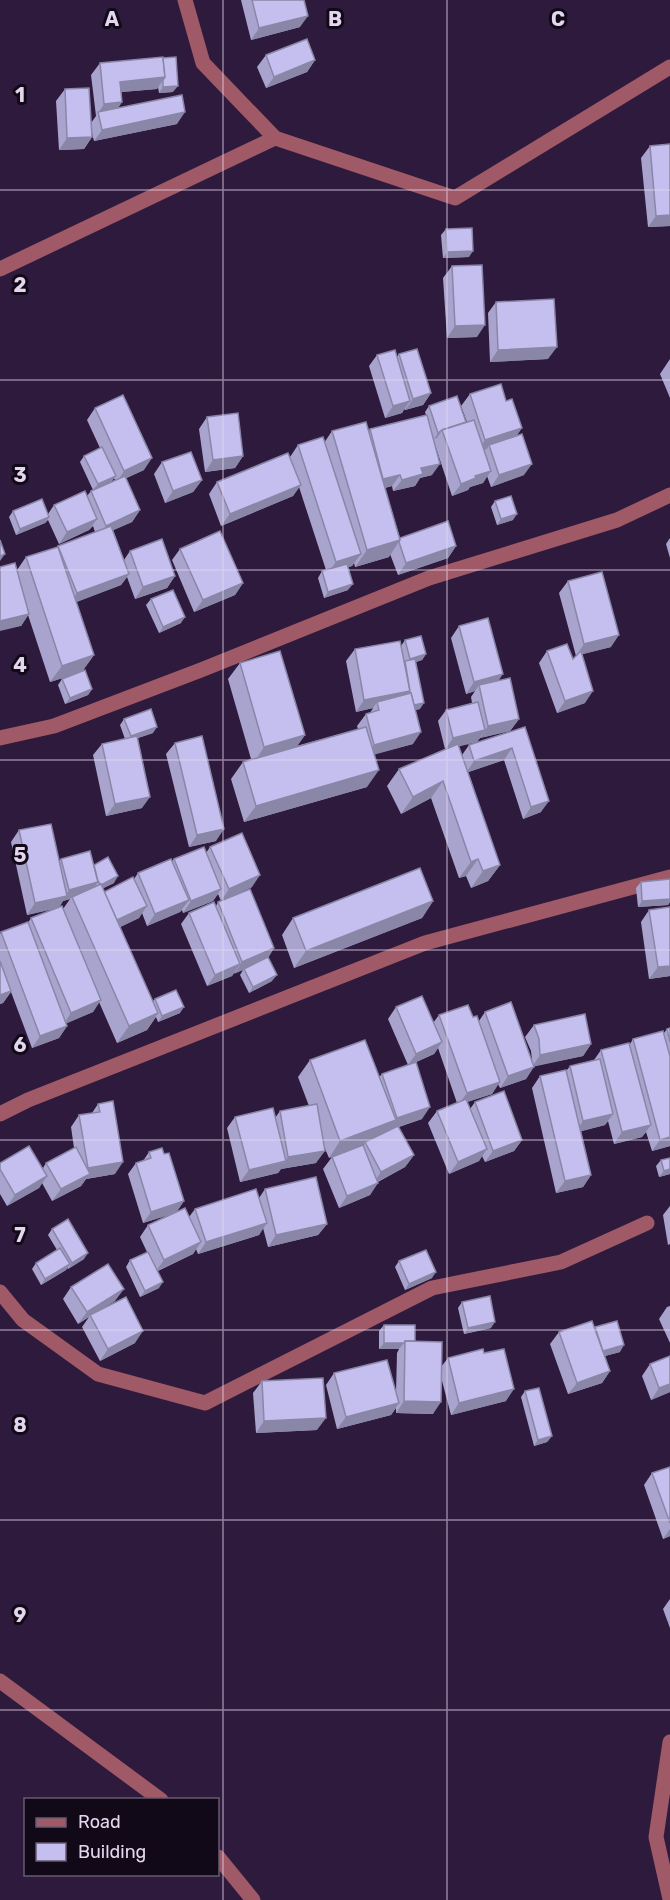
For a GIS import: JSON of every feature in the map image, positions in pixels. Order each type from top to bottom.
[{"type":"street","points":[[185,0],[203,63],[275,138],[455,198],[670,67]]},
{"type":"street","points":[[0,269],[275,138]]},
{"type":"street","points":[[0,738],[54,726],[201,670],[429,578],[617,520],[670,495]]},
{"type":"street","points":[[0,1114],[28,1100],[425,943],[670,877]]},
{"type":"street","points":[[0,1292],[23,1320],[98,1374],[205,1403],[432,1288],[561,1262],[647,1223]]},
{"type":"street","points":[[0,1680],[158,1798]]},
{"type":"street","points":[[670,1742],[656,1837],[670,1899]]},
{"type":"street","points":[[219,1858],[254,1900]]},
{"type":"building","points":[[252,0],[304,0],[308,16],[259,28]]},
{"type":"building","points":[[307,39],[315,60],[274,77],[266,55]]},
{"type":"building","points":[[163,57],[165,77],[120,82],[122,102],[104,104],[100,63]]},
{"type":"building","points":[[176,57],[178,86],[163,87],[165,77],[163,58]]},
{"type":"building","points":[[89,88],[92,137],[67,138],[65,89]]},
{"type":"building","points":[[182,95],[185,112],[102,130],[98,112]]},
{"type":"building","points":[[670,144],[670,215],[656,216],[650,146]]},
{"type":"building","points":[[472,228],[473,251],[447,252],[446,229]]},
{"type":"building","points":[[482,265],[485,325],[455,326],[452,266]]},
{"type":"building","points":[[554,299],[557,347],[498,350],[496,302]]},
{"type":"building","points":[[417,349],[431,393],[413,399],[399,354]]},
{"type":"building","points":[[395,350],[410,401],[393,406],[377,355]]},
{"type":"building","points":[[501,384],[506,401],[512,399],[522,428],[485,440],[470,394]]},
{"type":"building","points":[[123,395],[152,458],[124,471],[95,408]]},
{"type":"building","points":[[457,396],[466,422],[438,433],[429,406]]},
{"type":"building","points":[[238,413],[243,456],[213,460],[207,417]]},
{"type":"building","points":[[427,415],[440,464],[421,468],[423,474],[402,480],[400,475],[383,479],[370,429]]},
{"type":"building","points":[[474,420],[491,471],[461,484],[442,430]]},
{"type":"building","points":[[366,422],[400,540],[367,550],[332,431]]},
{"type":"building","points":[[522,434],[532,464],[499,475],[489,445]]},
{"type":"building","points":[[323,437],[361,554],[336,562],[298,445]]},
{"type":"building","points":[[102,447],[116,476],[98,484],[84,456]]},
{"type":"building","points":[[191,452],[202,480],[173,491],[162,462]]},
{"type":"building","points":[[288,453],[301,485],[230,514],[217,482]]},
{"type":"building","points":[[125,476],[140,510],[106,526],[91,491]]},
{"type":"building","points":[[85,491],[97,519],[67,532],[54,505]]},
{"type":"building","points":[[511,496],[517,514],[501,519],[495,501]]},
{"type":"building","points":[[42,499],[49,517],[20,529],[13,511]]},
{"type":"building","points":[[448,521],[456,546],[406,563],[399,542],[400,538]]},
{"type":"building","points":[[111,526],[129,574],[77,593],[58,546]]},
{"type":"building","points":[[220,531],[243,583],[203,600],[180,549]]},
{"type":"building","points":[[162,539],[175,576],[143,587],[130,551]]},
{"type":"building","points":[[0,540],[5,554],[0,556]]},
{"type":"building","points":[[58,547],[94,655],[62,666],[26,557]]},
{"type":"building","points":[[15,563],[29,614],[0,621],[0,567]]},
{"type":"building","points":[[347,564],[353,584],[328,592],[322,571]]},
{"type":"building","points":[[602,572],[619,635],[584,644],[568,581]]},
{"type":"building","points":[[173,590],[185,617],[163,627],[151,599]]},
{"type":"building","points":[[488,618],[503,674],[474,682],[459,626]]},
{"type":"building","points":[[421,636],[426,654],[410,659],[405,640]]},
{"type":"building","points":[[400,641],[410,691],[364,700],[355,649]]},
{"type":"building","points":[[567,644],[573,659],[581,651],[593,691],[565,701],[547,651]]},
{"type":"building","points":[[280,651],[305,735],[264,747],[240,663]]},
{"type":"building","points":[[415,659],[424,703],[414,705],[411,693],[409,694],[405,661]]},
{"type":"building","points":[[85,670],[92,689],[70,698],[62,679]]},
{"type":"building","points":[[510,678],[519,719],[488,726],[479,685]]},
{"type":"building","points":[[411,693],[421,732],[374,745],[366,714],[379,710],[377,702]]},
{"type":"building","points":[[478,702],[485,730],[453,738],[446,710]]},
{"type":"building","points":[[151,709],[157,727],[131,736],[124,719]]},
{"type":"building","points":[[366,727],[379,770],[256,806],[243,762]]},
{"type":"building","points":[[525,727],[549,801],[531,807],[512,748],[474,761],[469,745]]},
{"type":"building","points":[[137,736],[150,797],[115,804],[102,744]]},
{"type":"building","points":[[202,736],[224,829],[197,835],[175,743]]},
{"type":"building","points":[[458,744],[500,865],[483,871],[478,859],[471,862],[443,781],[413,797],[399,769]]},
{"type":"building","points":[[51,824],[67,896],[35,903],[19,830]]},
{"type":"building","points":[[242,833],[260,875],[229,889],[210,847]]},
{"type":"building","points":[[204,847],[221,889],[191,901],[174,859]]},
{"type":"building","points":[[90,851],[98,882],[69,890],[61,859]]},
{"type":"building","points":[[108,857],[118,876],[101,885],[94,865]]},
{"type":"building","points":[[171,859],[189,900],[155,914],[138,873]]},
{"type":"building","points":[[420,868],[433,901],[306,951],[293,918]]},
{"type":"building","points":[[133,877],[147,906],[117,920],[104,892]]},
{"type":"building","points":[[670,879],[670,899],[642,901],[641,882]]},
{"type":"building","points":[[101,884],[158,1013],[129,1026],[72,897]]},
{"type":"building","points":[[250,889],[274,948],[242,962],[218,902]]},
{"type":"building","points":[[214,902],[240,964],[215,975],[189,913]]},
{"type":"building","points":[[62,906],[101,1000],[71,1013],[31,918]]},
{"type":"building","points":[[670,907],[670,966],[658,967],[649,910]]},
{"type":"building","points":[[28,922],[67,1026],[40,1036],[1,932]]},
{"type":"building","points":[[268,957],[277,975],[253,987],[244,969]]},
{"type":"building","points":[[0,961],[11,991],[0,995]]},
{"type":"building","points":[[176,990],[184,1007],[162,1016],[155,999]]},
{"type":"building","points":[[422,996],[442,1042],[416,1054],[396,1007]]},
{"type":"building","points":[[511,1002],[534,1067],[508,1076],[485,1012]]},
{"type":"building","points":[[468,1005],[473,1017],[477,1016],[500,1082],[467,1093],[439,1015]]},
{"type":"building","points":[[585,1014],[591,1044],[540,1055],[539,1039],[534,1025]]},
{"type":"building","points":[[663,1031],[670,1056],[670,1137],[660,1140],[633,1039]]},
{"type":"building","points":[[365,1040],[396,1120],[340,1141],[310,1060]]},
{"type":"building","points":[[629,1043],[651,1125],[622,1132],[601,1050]]},
{"type":"building","points":[[600,1059],[613,1114],[583,1121],[570,1066]]},
{"type":"building","points":[[416,1062],[430,1107],[397,1118],[382,1074]]},
{"type":"building","points":[[566,1070],[591,1175],[565,1181],[540,1076]]},
{"type":"building","points":[[504,1091],[522,1140],[493,1151],[475,1102]]},
{"type":"building","points":[[466,1099],[487,1149],[458,1162],[437,1111]]},
{"type":"building","points":[[113,1101],[123,1162],[88,1168],[79,1115],[100,1112],[98,1104]]},
{"type":"building","points":[[317,1104],[325,1151],[288,1157],[280,1111]]},
{"type":"building","points":[[273,1108],[286,1161],[249,1170],[235,1117]]},
{"type":"building","points":[[398,1126],[414,1155],[381,1172],[365,1142]]},
{"type":"building","points":[[363,1145],[378,1183],[347,1196],[332,1157]]},
{"type":"building","points":[[29,1146],[47,1176],[15,1195],[0,1169],[0,1163]]},
{"type":"building","points":[[76,1147],[90,1174],[61,1189],[46,1163]]},
{"type":"building","points":[[162,1148],[164,1154],[169,1153],[184,1201],[151,1212],[136,1163],[151,1158],[149,1152]]},
{"type":"building","points":[[670,1158],[670,1169],[664,1171],[661,1160]]},
{"type":"building","points":[[316,1177],[327,1224],[276,1235],[265,1189]]},
{"type":"building","points":[[256,1189],[267,1223],[206,1242],[195,1209]]},
{"type":"building","points":[[185,1208],[201,1242],[164,1260],[148,1225]]},
{"type":"building","points":[[68,1219],[88,1253],[72,1263],[52,1229]]},
{"type":"building","points":[[60,1248],[70,1264],[45,1279],[36,1263]]},
{"type":"building","points":[[426,1250],[436,1272],[409,1284],[399,1261]]},
{"type":"building","points":[[148,1252],[163,1282],[145,1291],[130,1260]]},
{"type":"building","points":[[108,1264],[124,1289],[87,1312],[71,1287]]},
{"type":"building","points":[[490,1296],[495,1322],[468,1328],[462,1302]]},
{"type":"building","points":[[126,1297],[143,1331],[108,1349],[90,1315]]},
{"type":"building","points":[[592,1321],[610,1371],[577,1383],[559,1332]]},
{"type":"building","points":[[617,1321],[624,1345],[603,1351],[595,1327]]},
{"type":"building","points":[[384,1325],[415,1325],[415,1341],[384,1343]]},
{"type":"building","points":[[405,1341],[442,1342],[441,1402],[404,1401]]},
{"type":"building","points":[[483,1349],[484,1353],[504,1349],[514,1389],[459,1403],[448,1358]]},
{"type":"building","points":[[670,1356],[670,1384],[659,1388],[650,1364]]},
{"type":"building","points":[[387,1360],[399,1403],[346,1417],[334,1373]]},
{"type":"building","points":[[323,1378],[326,1418],[264,1421],[262,1381]]},
{"type":"building","points":[[539,1388],[552,1436],[538,1440],[525,1391]]},
{"type":"building","points":[[670,1467],[670,1523],[652,1473]]}]
